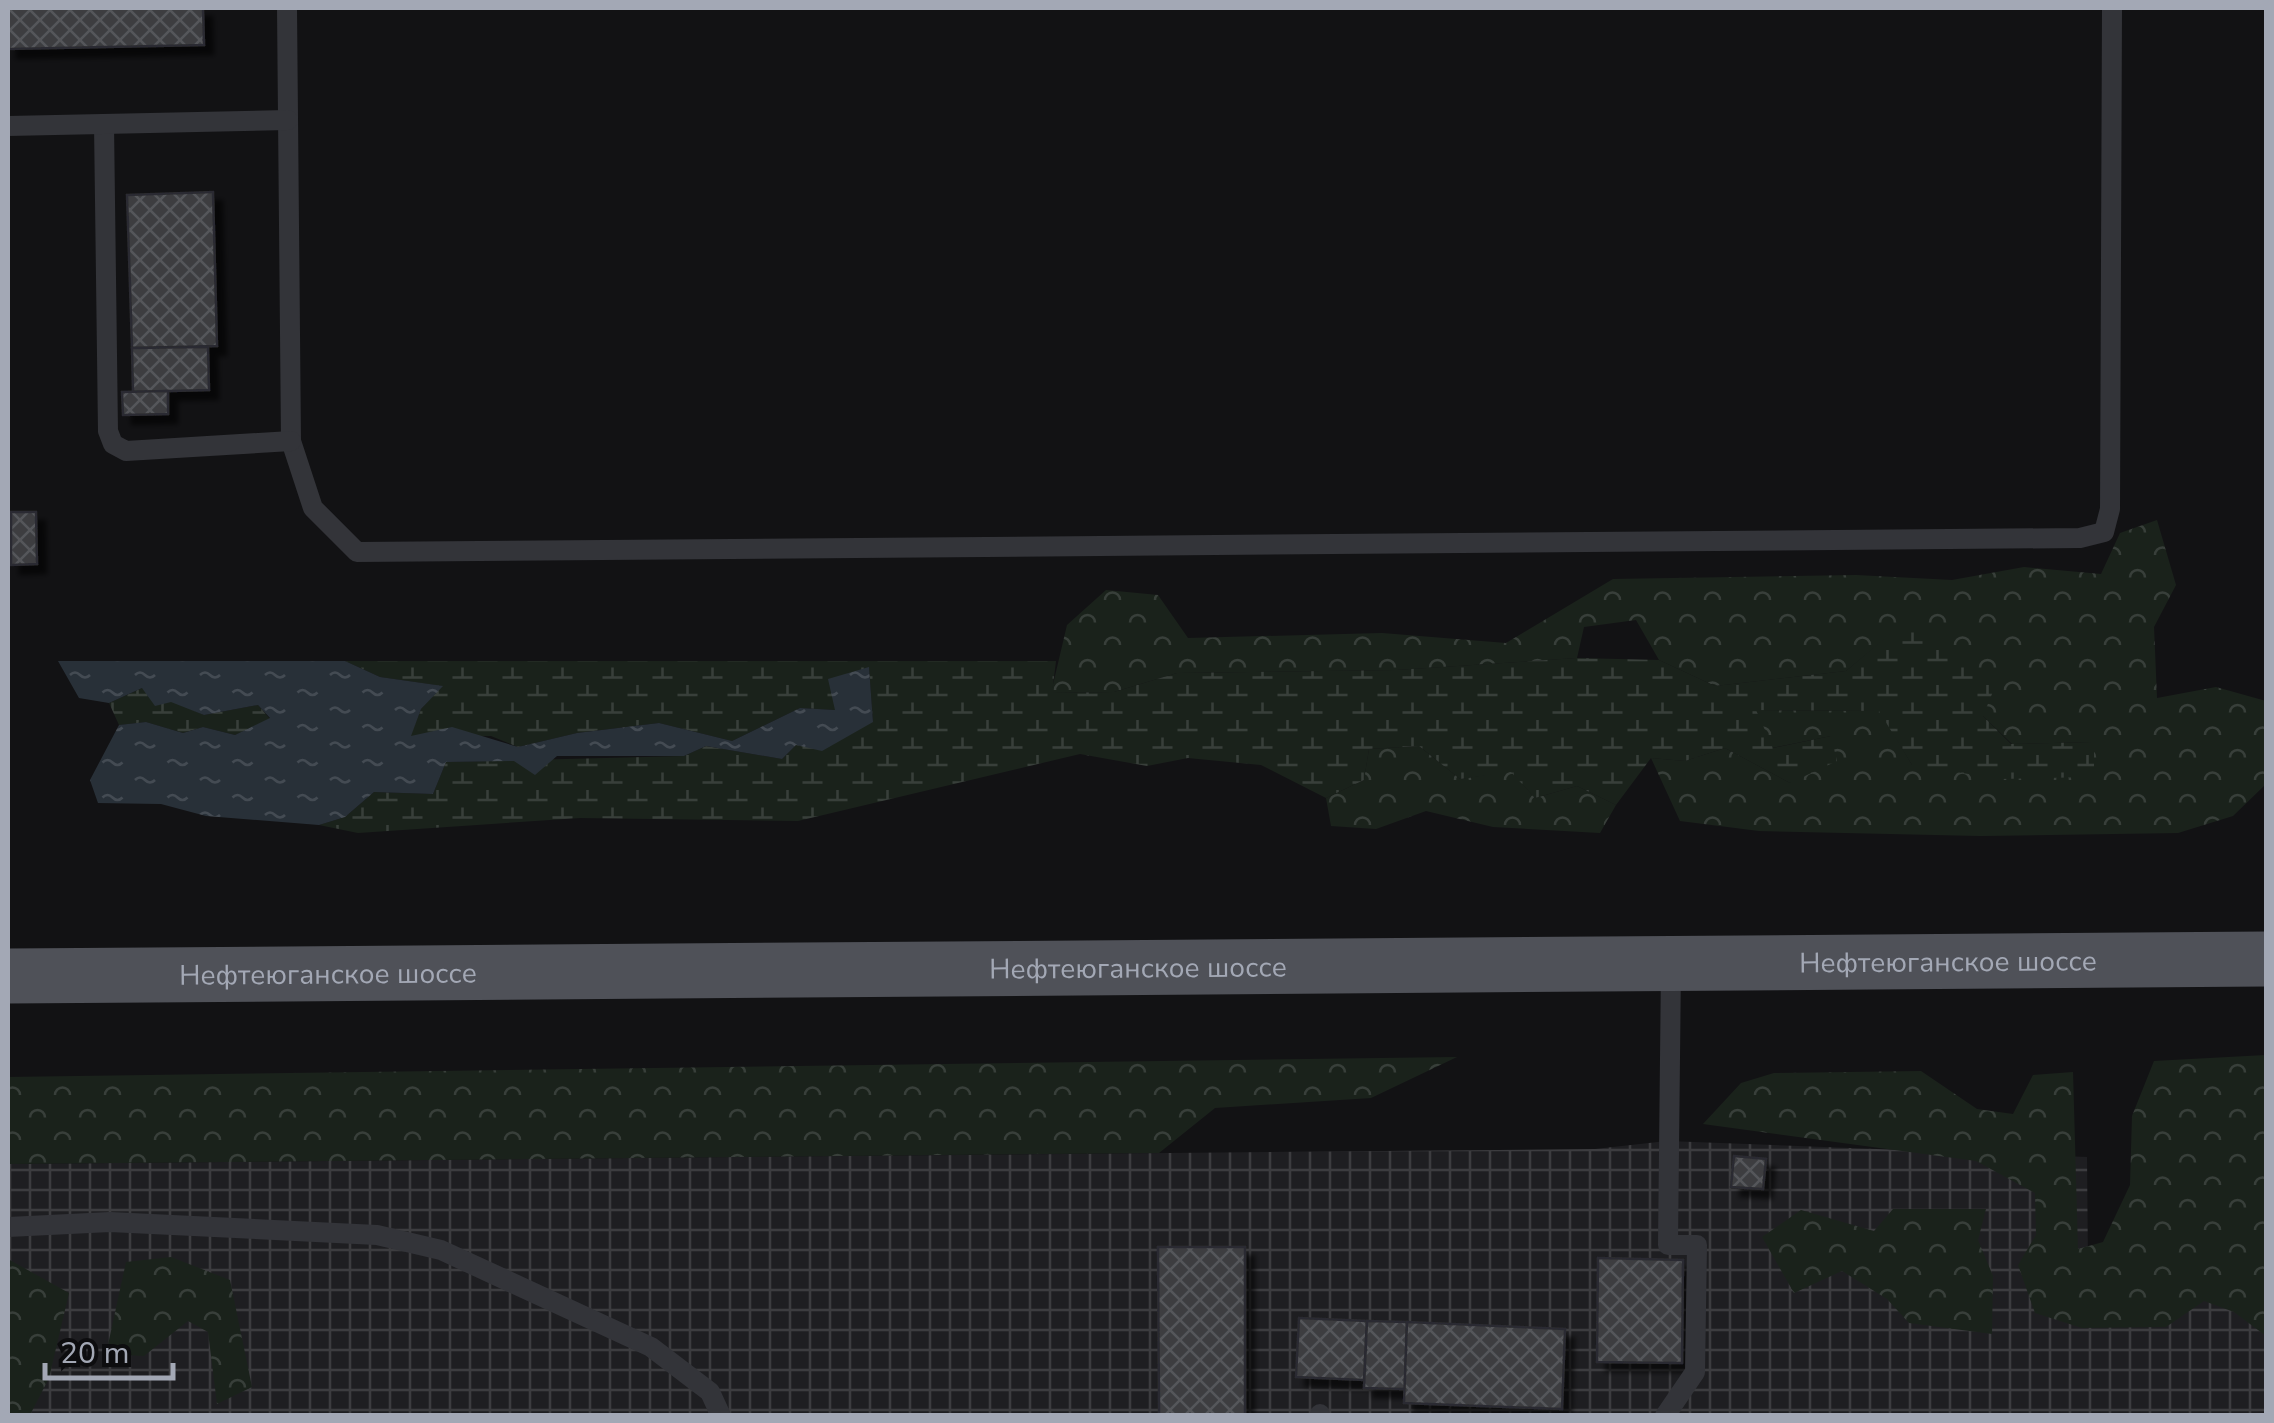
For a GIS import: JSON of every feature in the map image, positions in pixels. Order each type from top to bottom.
[{"type":"main road","points":[[2158,959],[2266,944]]},
{"type":"main road","points":[[2158,959],[2266,987]]},
{"type":"main road","name":"Нефтеюганское шоссе","points":[[8,976],[2266,960]]},
{"type":"lane","points":[[287,8],[290,441],[313,508],[358,552],[2040,538],[2104,532],[2110,508],[2112,8]]},
{"type":"lane","points":[[8,126],[288,120]]},
{"type":"lane","points":[[104,124],[108,431],[113,444],[126,451],[290,441]]},
{"type":"lane","points":[[1665,1416],[1695,1372],[1697,1245],[1668,1245],[1671,963]]},
{"type":"lane","points":[[8,1226],[110,1222],[376,1235],[441,1250],[651,1347],[710,1392],[720,1416]]},
{"type":"shaded area","points":[[1667,1141],[2087,1157],[2088,1271],[2266,1173],[2266,1415],[8,1415],[8,1164],[1595,1149]]},
{"type":"green space","points":[[2157,520],[2176,585],[2154,627],[2157,698],[2216,687],[2266,701],[2266,784],[2233,816],[2178,833],[1981,836],[1759,831],[1680,821],[1651,758],[1685,761],[1725,748],[1790,783],[1831,736],[1772,748],[1755,710],[1880,711],[1912,765],[2094,742],[2012,744],[1983,716],[1946,654],[1905,622],[1846,671],[1715,686],[1659,660],[1636,620],[1584,627],[1577,658],[1397,670],[1177,673],[1114,692],[1051,693],[1067,625],[1106,590],[1158,595],[1188,638],[1382,633],[1506,643],[1613,579],[1856,575],[1952,580],[2024,567],[2101,574],[2120,533]]},
{"type":"green space","points":[[1905,621],[1994,689],[1983,716],[2011,744],[2094,742],[2094,777],[2000,779],[1912,765],[1879,711],[1756,710],[1773,748],[1831,736],[1837,761],[1790,783],[1725,748],[1685,761],[1651,758],[1616,805],[1577,786],[1535,798],[1511,772],[1460,779],[1419,746],[1369,749],[1364,780],[1326,798],[1261,765],[1188,758],[1147,766],[1080,754],[798,821],[580,818],[358,833],[319,825],[345,817],[374,792],[433,794],[446,762],[684,756],[706,746],[782,759],[796,745],[873,721],[869,668],[836,710],[800,708],[732,741],[659,723],[577,733],[518,747],[491,736],[410,737],[421,709],[442,686],[380,677],[345,661],[1056,661],[1052,693],[1114,692],[1177,673],[1397,670],[1577,658],[1659,660],[1715,686],[1846,671]]},
{"type":"green space","points":[[142,688],[204,715],[258,705],[270,719],[235,735],[203,727],[183,733],[146,722],[119,725],[109,703]]},
{"type":"green space","points":[[1419,746],[1460,779],[1511,771],[1535,798],[1577,786],[1616,805],[1600,833],[1493,827],[1426,811],[1376,829],[1331,826],[1326,798],[1364,780],[1369,749]]},
{"type":"green space","points":[[2266,1055],[2266,1336],[2234,1312],[2204,1301],[2166,1327],[2082,1328],[2035,1313],[2018,1265],[2036,1235],[2035,1193],[1976,1161],[1703,1124],[1741,1083],[1774,1073],[1921,1071],[1977,1109],[2013,1114],[2033,1075],[2073,1072],[2078,1249],[2103,1242],[2130,1185],[2132,1116],[2154,1061]]},
{"type":"green space","points":[[1457,1057],[1371,1098],[1215,1108],[1159,1153],[8,1164],[8,1077]]},
{"type":"green space","points":[[1893,1209],[1986,1209],[1978,1240],[1993,1276],[1992,1334],[1909,1323],[1887,1299],[1842,1271],[1794,1293],[1762,1237],[1801,1210],[1874,1231]]},
{"type":"green space","points":[[171,1257],[230,1280],[252,1387],[217,1404],[208,1332],[188,1321],[144,1356],[106,1354],[126,1262]]},
{"type":"green space","points":[[8,1259],[69,1293],[49,1378],[30,1415],[8,1415]]},
{"type":"water","points":[[58,661],[345,661],[380,677],[443,686],[421,709],[411,736],[452,727],[518,747],[577,733],[659,723],[732,741],[800,708],[835,710],[828,679],[869,667],[873,722],[822,751],[796,745],[782,759],[706,746],[684,756],[557,756],[535,775],[514,761],[446,762],[433,794],[374,792],[345,817],[319,825],[206,816],[161,804],[98,803],[90,780],[119,725],[146,722],[183,733],[203,727],[235,735],[270,718],[258,705],[204,715],[171,702],[155,706],[142,688],[109,703],[79,698]]},
{"type":"building","points":[[8,8],[203,8],[204,45],[8,49]]},
{"type":"building","points":[[213,192],[217,346],[132,348],[127,195]]},
{"type":"building","points":[[208,347],[209,390],[133,392],[132,348]]},
{"type":"building","points":[[168,391],[168,414],[123,415],[122,392]]},
{"type":"building","points":[[11,512],[36,512],[37,564],[11,565]]},
{"type":"building","points":[[1734,1156],[1766,1159],[1763,1189],[1731,1187]]},
{"type":"building","points":[[1158,1247],[1245,1247],[1245,1416],[1159,1416]]},
{"type":"building","points":[[1598,1258],[1683,1260],[1682,1363],[1597,1362]]},
{"type":"building","points":[[1299,1318],[1367,1321],[1364,1380],[1296,1377]]},
{"type":"building","points":[[1367,1321],[1407,1322],[1405,1389],[1364,1388]]},
{"type":"building","points":[[1407,1322],[1565,1329],[1562,1409],[1404,1403]]}]
